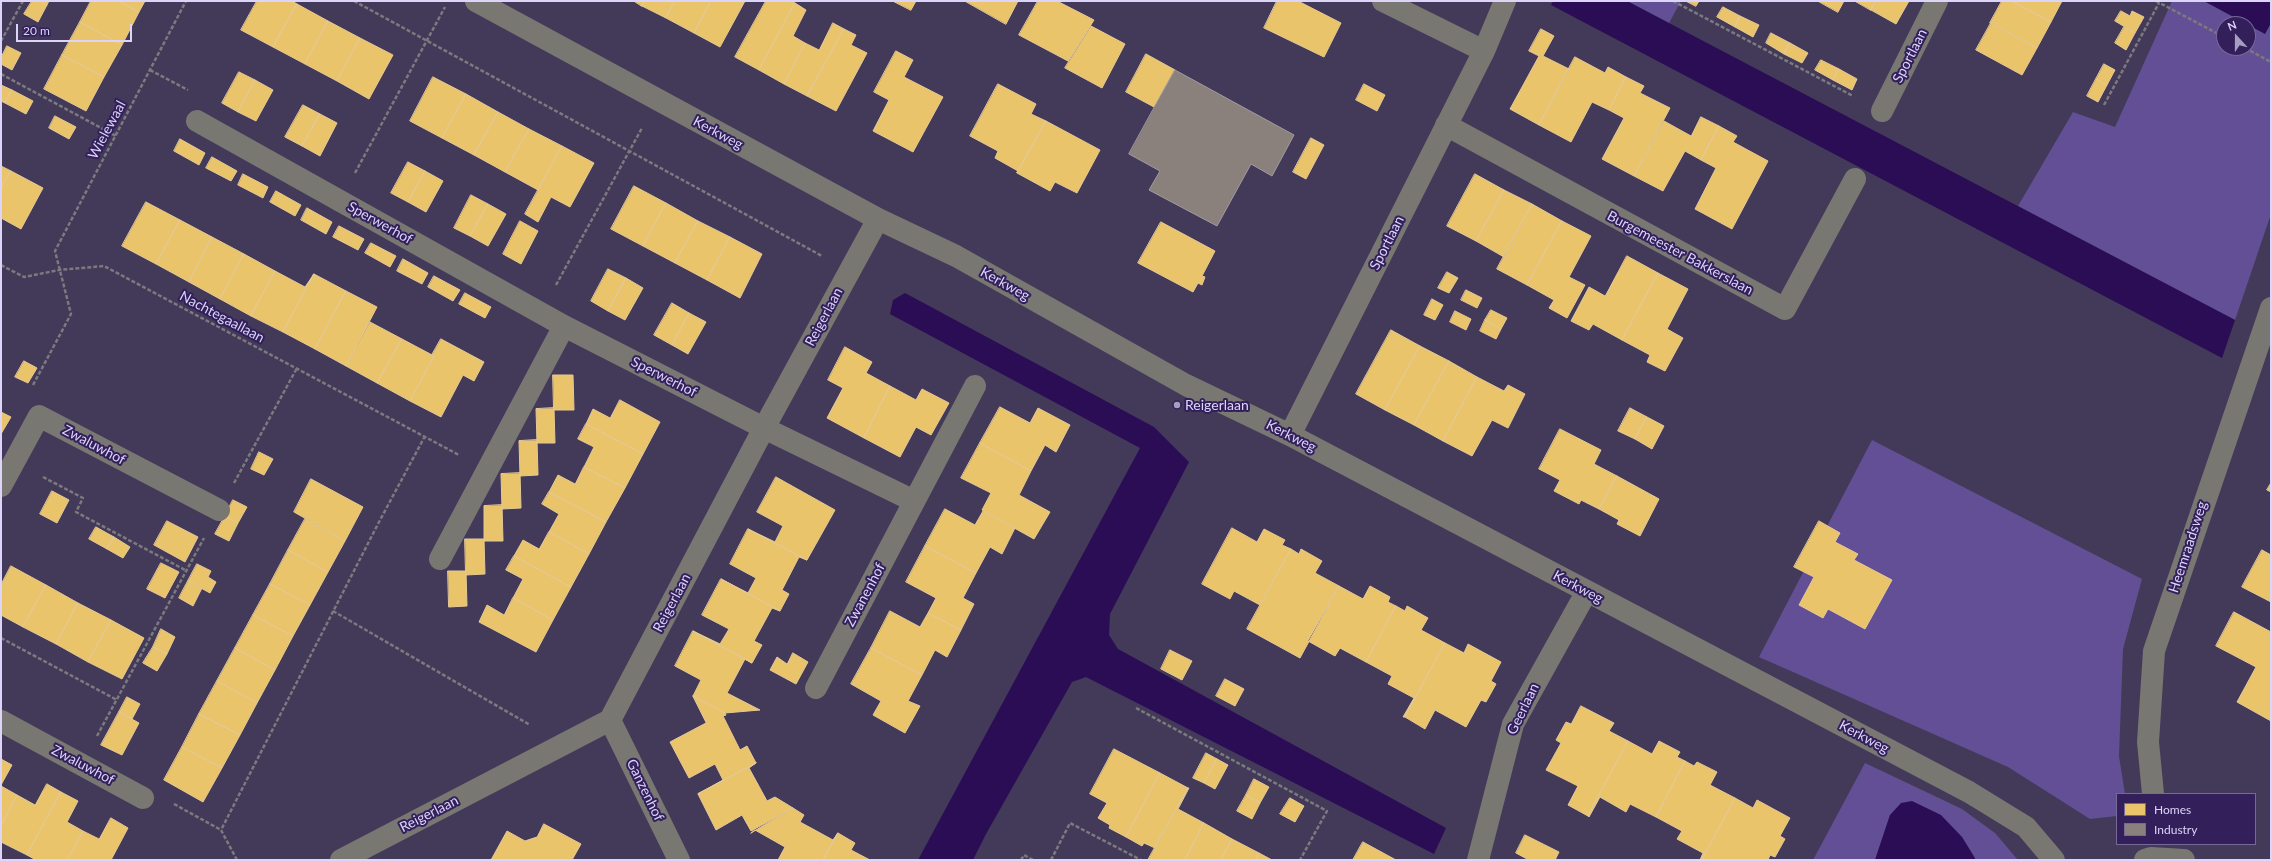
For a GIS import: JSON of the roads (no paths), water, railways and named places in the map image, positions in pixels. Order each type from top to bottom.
[{"type":"street","name":"Kerkweg","points":[[476,1],[878,219],[956,256],[1186,385],[1290,435],[1969,792],[2026,827],[2054,860]]},
{"type":"street","points":[[1383,1],[1484,51]]},
{"type":"street","name":"Sportlaan","points":[[1290,435],[1484,51],[1505,1]]},
{"type":"street","name":"Sportlaan","points":[[1882,111],[1937,1]]},
{"type":"street","name":"Sperwerhof","points":[[197,121],[564,326],[764,428]]},
{"type":"street","name":"Burgemeester Bakkerslaan","points":[[1446,126],[1785,309],[1855,179]]},
{"type":"street","name":"Reigerlaan","points":[[341,860],[610,720],[764,428],[878,219]]},
{"type":"street","name":"Heemraadsweg","points":[[2154,793],[2148,742],[2154,651],[2271,308]]},
{"type":"street","points":[[440,559],[486,470],[564,326]]},
{"type":"street","name":"Zwanenhof","points":[[816,688],[975,386]]},
{"type":"street","name":"Zwaluwhof","points":[[1,486],[39,416],[219,510]]},
{"type":"street","points":[[764,428],[914,501]]},
{"type":"street","name":"Geerlaan","points":[[1478,860],[1513,724],[1587,591]]},
{"type":"street","name":"Ganzenhof","points":[[610,720],[679,860]]},
{"type":"street","name":"Zwaluwhof","points":[[1,721],[143,798]]},
{"type":"street","points":[[2150,854],[2184,860]]},
{"type":"place","name":"Reigerlaan","points":[[1177,405]]}]
